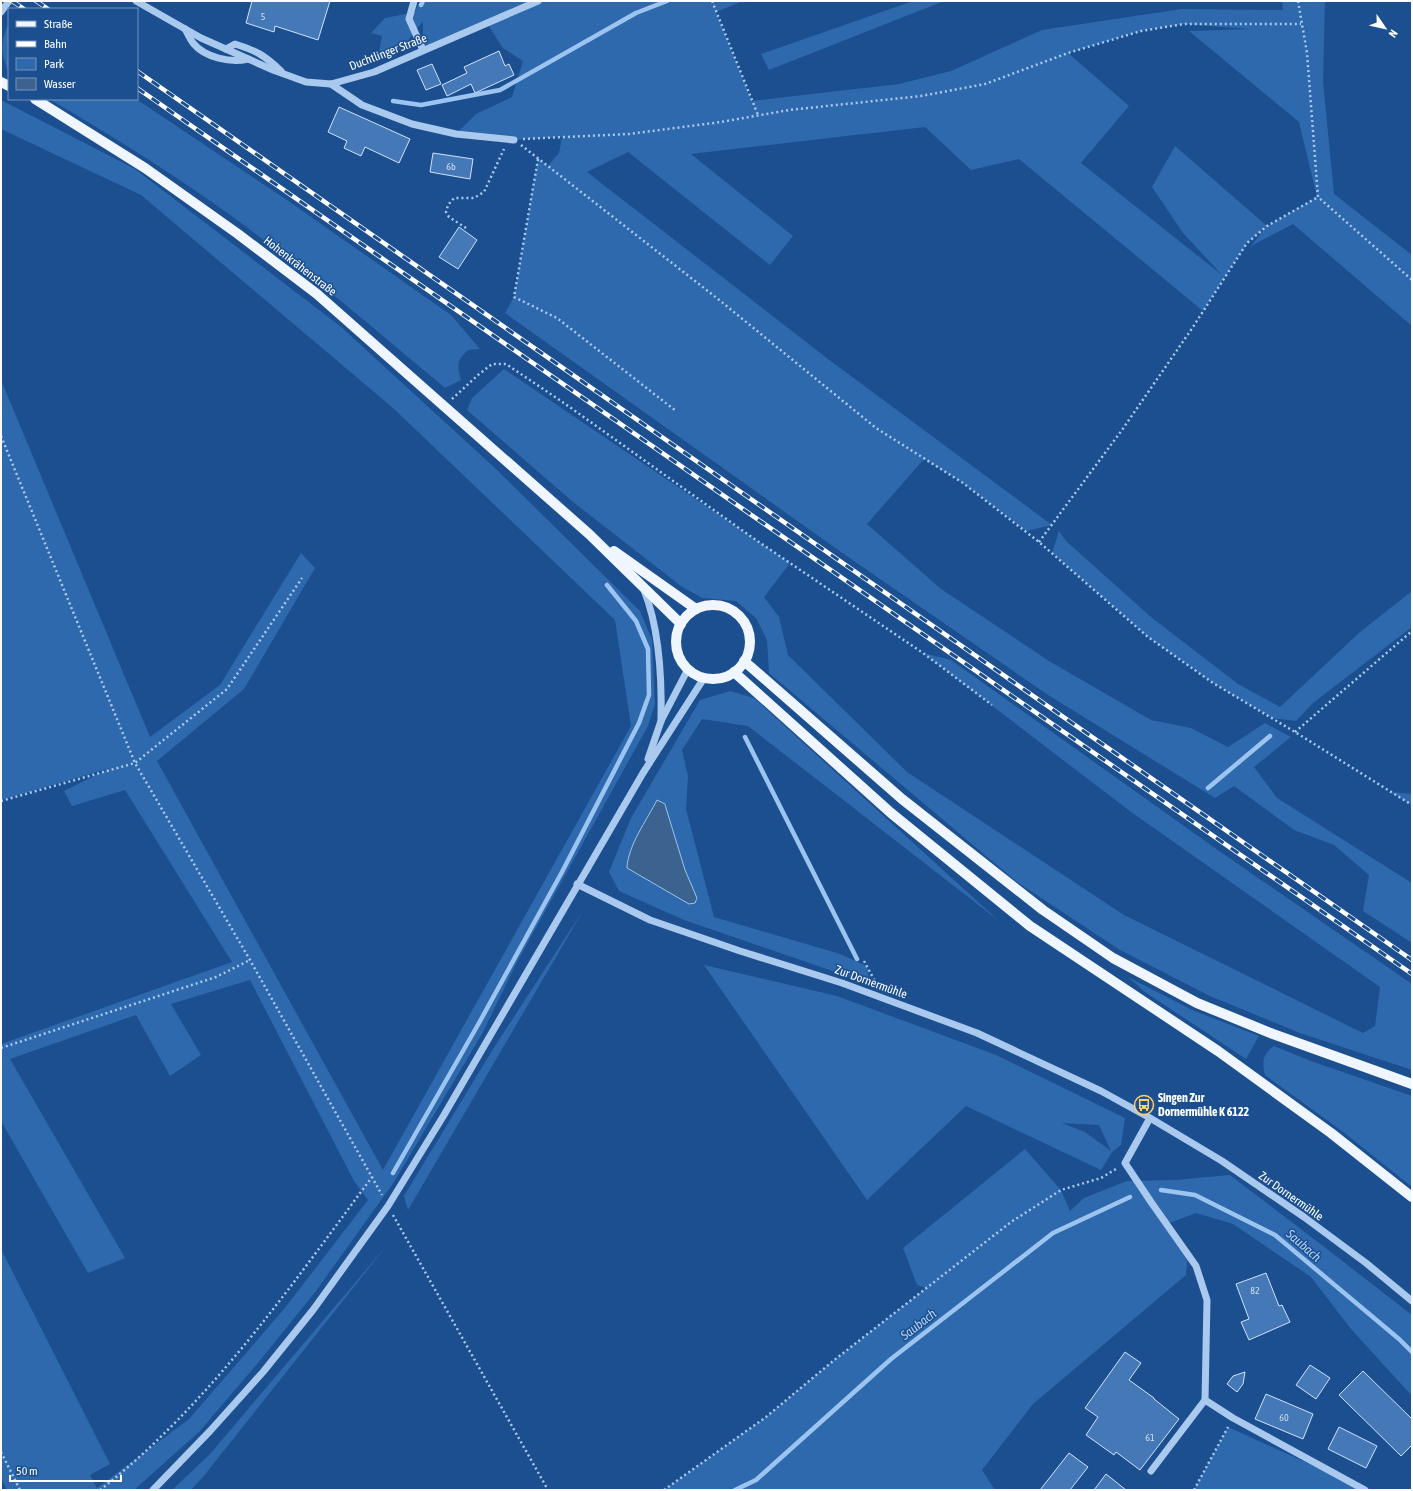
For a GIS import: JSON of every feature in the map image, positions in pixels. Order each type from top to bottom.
[{"type":"main road","name":"Hohenkrähenstraße","points":[[37,100],[145,168],[238,234],[317,294],[590,534]]},
{"type":"main road","points":[[590,534],[681,624]]},
{"type":"main road","points":[[590,534],[696,609]]},
{"type":"main road","points":[[704,606],[721,606],[737,614],[747,628],[749,636],[748,653],[744,661],[734,672],[720,678],[704,678],[688,670],[683,663],[676,648],[676,640],[681,624],[687,615],[696,609],[704,606]]},
{"type":"main road","points":[[744,661],[902,799],[1043,910],[1113,958],[1197,1004],[1273,1034],[1412,1084]]},
{"type":"main road","points":[[734,672],[891,813],[1030,926],[1218,1051],[1331,1133],[1412,1197]]},
{"type":"street","points":[[1,12],[9,1]]},
{"type":"street","name":"Duchtlinger Straße","points":[[136,1],[226,50],[306,82],[332,84],[374,72],[538,1]]},
{"type":"street","points":[[414,1],[409,19],[413,32],[423,50]]},
{"type":"street","points":[[185,29],[194,44],[206,52],[223,60],[239,61],[248,59]]},
{"type":"street","points":[[226,50],[234,44],[253,50],[263,55],[284,74]]},
{"type":"street","points":[[332,84],[362,105],[412,124],[456,134],[512,140]]},
{"type":"street","points":[[642,586],[652,612],[662,699],[661,721]]},
{"type":"street","points":[[643,773],[661,721],[688,670]]},
{"type":"street","points":[[153,1490],[210,1431],[263,1372],[313,1310],[388,1206],[444,1115],[577,884],[643,773],[704,678]]},
{"type":"street","name":"Zur Dornermühle","points":[[577,884],[650,920],[740,951],[842,983],[983,1036],[1101,1091],[1222,1161],[1304,1217],[1412,1301]]},
{"type":"street","points":[[1150,1118],[1125,1163],[1150,1202],[1196,1266],[1206,1300],[1205,1400],[1151,1471]]},
{"type":"street","points":[[1205,1400],[1233,1418],[1365,1490]]},
{"type":"path","points":[[712,1],[758,116]]},
{"type":"path","points":[[1298,1],[1307,53],[1318,197],[1412,280]]},
{"type":"path","points":[[512,140],[629,134],[758,116],[789,110],[894,100],[985,84],[1068,53],[1140,31],[1184,24],[1302,24]]},
{"type":"path","points":[[512,140],[538,158],[718,299],[876,428],[963,483],[1039,542],[1148,637],[1213,683],[1412,805]]},
{"type":"path","points":[[466,228],[450,217],[446,212],[448,205],[454,198],[474,198],[484,192],[512,140]]},
{"type":"path","points":[[538,158],[514,297],[557,318],[676,411]]},
{"type":"path","points":[[1039,542],[1135,411],[1193,327],[1247,243],[1267,226],[1318,197]]},
{"type":"path","points":[[445,406],[492,364],[506,364],[564,403],[753,538],[923,653],[992,705]]},
{"type":"path","points":[[1,436],[135,763],[250,960],[548,1490]]},
{"type":"path","points":[[1,801],[135,763],[227,689],[302,578]]},
{"type":"path","points":[[1295,732],[1412,631]]},
{"type":"path","points":[[1,1048],[216,977],[250,960]]},
{"type":"path","points":[[864,961],[877,983],[881,997]]},
{"type":"path","points":[[664,1490],[766,1417],[834,1361],[1011,1222],[1061,1190],[1101,1178],[1125,1163]]},
{"type":"path","points":[[100,1490],[162,1435],[223,1369],[277,1304],[372,1177]]},
{"type":"path","points":[[1194,1490],[1233,1418]]},
{"type":"path","points":[[1,1452],[20,1490]]},
{"type":"green space","points":[[420,1],[743,1],[716,12],[752,101],[899,84],[951,71],[1042,30],[1182,9],[1283,10],[1282,1],[1325,1],[1323,81],[1334,194],[1412,255],[1412,326],[1293,224],[1251,246],[1265,228],[1247,243],[1203,311],[1019,159],[971,170],[925,127],[691,154],[793,236],[770,265],[628,152],[587,172],[828,359],[1052,525],[1026,531],[963,483],[924,459],[867,524],[941,589],[1049,661],[1151,720],[1191,728],[1228,747],[1265,723],[1291,737],[1254,767],[1277,798],[1412,883],[1412,943],[1363,911],[1369,875],[1334,845],[1294,830],[1234,786],[1215,798],[1048,695],[841,552],[505,313],[514,297],[538,158],[548,166],[559,153],[562,137],[514,140],[456,134],[476,114],[512,97],[523,61],[503,48],[487,23],[423,50],[423,21],[406,43],[391,57],[378,57],[382,36],[371,33],[385,18],[415,12]],"holes":[[[1184,24],[1250,29],[1189,31],[1299,122],[1317,197],[1267,226],[1175,146],[1152,187],[1183,233],[1222,275],[1081,163],[1129,106],[1068,53],[1140,31]]]},
{"type":"green space","points":[[913,1],[944,1],[769,70],[761,54]]},
{"type":"green space","points":[[8,25],[8,71],[2,48]]},
{"type":"green space","points":[[1,100],[135,169],[340,326],[495,468],[640,611],[652,640],[655,704],[648,726],[517,962],[482,1034],[394,1182],[316,1291],[258,1363],[199,1432],[134,1490],[7,1490],[1,1478],[1,1249],[110,1464],[90,1475],[97,1488],[189,1419],[284,1309],[368,1200],[354,1181],[250,980],[171,1004],[201,1055],[170,1076],[136,1015],[10,1059],[125,1258],[88,1273],[1,1121],[1,1044],[232,962],[125,790],[72,806],[64,791],[110,768],[1,800],[1,380],[150,737],[220,685],[301,553],[315,568],[244,689],[157,761],[383,1170],[631,726],[615,620],[393,408],[141,195],[1,129]]},
{"type":"green space","points":[[51,100],[137,100],[284,198],[451,315],[480,349],[468,350],[459,361],[458,367],[461,380],[445,388],[317,281],[264,240],[145,157]]},
{"type":"green space","points":[[504,369],[790,563],[764,597],[779,617],[788,655],[907,772],[1124,915],[1363,1033],[1375,1026],[1380,987],[1131,812],[923,653],[951,660],[1222,853],[1412,984],[1412,1070],[1300,1033],[1210,996],[1120,950],[1017,882],[769,673],[767,640],[756,618],[736,601],[702,598],[681,586],[573,502],[467,410],[472,398]]},
{"type":"green space","points":[[1059,531],[1066,541],[1151,617],[1238,684],[1280,707],[1360,632],[1412,591],[1412,627],[1313,703],[1296,721],[1272,718],[1213,683],[1148,637],[1052,553]]},
{"type":"green space","points":[[730,691],[754,698],[999,921],[748,726],[702,719],[682,750],[688,776],[686,809],[714,917],[840,954],[867,966],[870,984],[684,920],[619,891],[609,872],[631,818],[700,700]]},
{"type":"green space","points":[[1390,792],[1412,794],[1412,805]]},
{"type":"green space","points":[[584,909],[408,1210],[404,1196],[493,1049]]},
{"type":"green space","points":[[704,965],[837,996],[996,1055],[1125,1118],[1121,1145],[1112,1152],[1101,1170],[966,1106],[867,1200]],"holes":[[[1062,1123],[1099,1125],[1111,1151],[1085,1132]]]},
{"type":"green space","points":[[1128,977],[1192,1010],[1259,1036],[1246,1059],[1145,992]]},
{"type":"green space","points":[[1274,1046],[1311,1061],[1412,1096],[1412,1187],[1342,1131],[1265,1075],[1263,1067],[1264,1059],[1267,1052]]},
{"type":"green space","points":[[1025,1149],[1061,1190],[1070,1211],[1084,1198],[1127,1181],[1175,1180],[1230,1175],[1412,1315],[1412,1396],[1351,1329],[1311,1277],[1233,1224],[1196,1213],[1167,1224],[1188,1253],[1186,1275],[1033,1404],[982,1470],[995,1490],[664,1490],[766,1417],[833,1361],[926,1288],[917,1285],[903,1248]]},
{"type":"green space","points":[[388,1244],[203,1477],[191,1490],[172,1490],[210,1454]]},
{"type":"green space","points":[[1228,1427],[1367,1490],[1194,1490]]},
{"type":"water","points":[[657,800],[665,804],[685,870],[697,898],[695,903],[689,904],[627,868],[628,859],[634,842]]},
{"type":"building","points":[[252,1],[330,1],[318,40],[275,26],[274,32],[246,23]]},
{"type":"building","points":[[499,51],[505,66],[509,64],[514,75],[475,93],[471,84],[447,96],[442,85],[467,73],[464,67]]},
{"type":"building","points":[[432,64],[441,84],[426,90],[417,70]]},
{"type":"building","points":[[339,107],[410,139],[399,163],[365,147],[361,156],[344,148],[347,141],[328,132]]},
{"type":"building","points":[[433,153],[473,159],[470,179],[430,172]]},
{"type":"building","points":[[459,227],[477,240],[458,269],[439,257]]},
{"type":"building","points":[[1266,1273],[1279,1306],[1282,1305],[1290,1322],[1249,1340],[1241,1322],[1249,1319],[1236,1284]]},
{"type":"building","points":[[1125,1352],[1141,1363],[1129,1380],[1179,1419],[1140,1470],[1116,1452],[1114,1455],[1086,1435],[1098,1417],[1085,1408]]},
{"type":"building","points":[[1310,1365],[1330,1378],[1316,1399],[1296,1385]]},
{"type":"building","points":[[1363,1371],[1412,1419],[1412,1445],[1401,1456],[1339,1395]]},
{"type":"building","points":[[1245,1372],[1243,1384],[1237,1392],[1227,1384],[1233,1376]]},
{"type":"building","points":[[1266,1394],[1313,1414],[1303,1439],[1255,1419]]},
{"type":"building","points":[[1339,1427],[1377,1446],[1366,1468],[1328,1449]]},
{"type":"building","points":[[1069,1453],[1088,1467],[1070,1490],[1040,1490]]},
{"type":"building","points":[[1106,1474],[1126,1490],[1094,1490]]},
{"type":"waterway","points":[[421,5],[423,1]]},
{"type":"waterway","points":[[393,101],[421,105],[500,90],[636,13],[667,1]]},
{"type":"waterway","points":[[393,1173],[479,1023],[562,872],[639,723],[649,695],[648,649],[636,621],[607,585]]},
{"type":"waterway","points":[[1208,788],[1270,736]]},
{"type":"waterway","points":[[745,737],[857,959]]},
{"type":"waterway","name":"Saubach","points":[[1161,1190],[1195,1195],[1275,1235],[1399,1339],[1412,1352]]},
{"type":"waterway","name":"Saubach","points":[[735,1490],[756,1480],[891,1359],[1053,1233],[1130,1197]]},
{"type":"railway","points":[[12,1],[22,8]]},
{"type":"railway","points":[[36,1],[46,8]]},
{"type":"railway","points":[[138,72],[1412,960]]},
{"type":"railway","points":[[138,89],[1412,974]]},
{"type":"place","name":"Singen Zur Dornermühle K 6122","points":[[1144,1105]]}]
